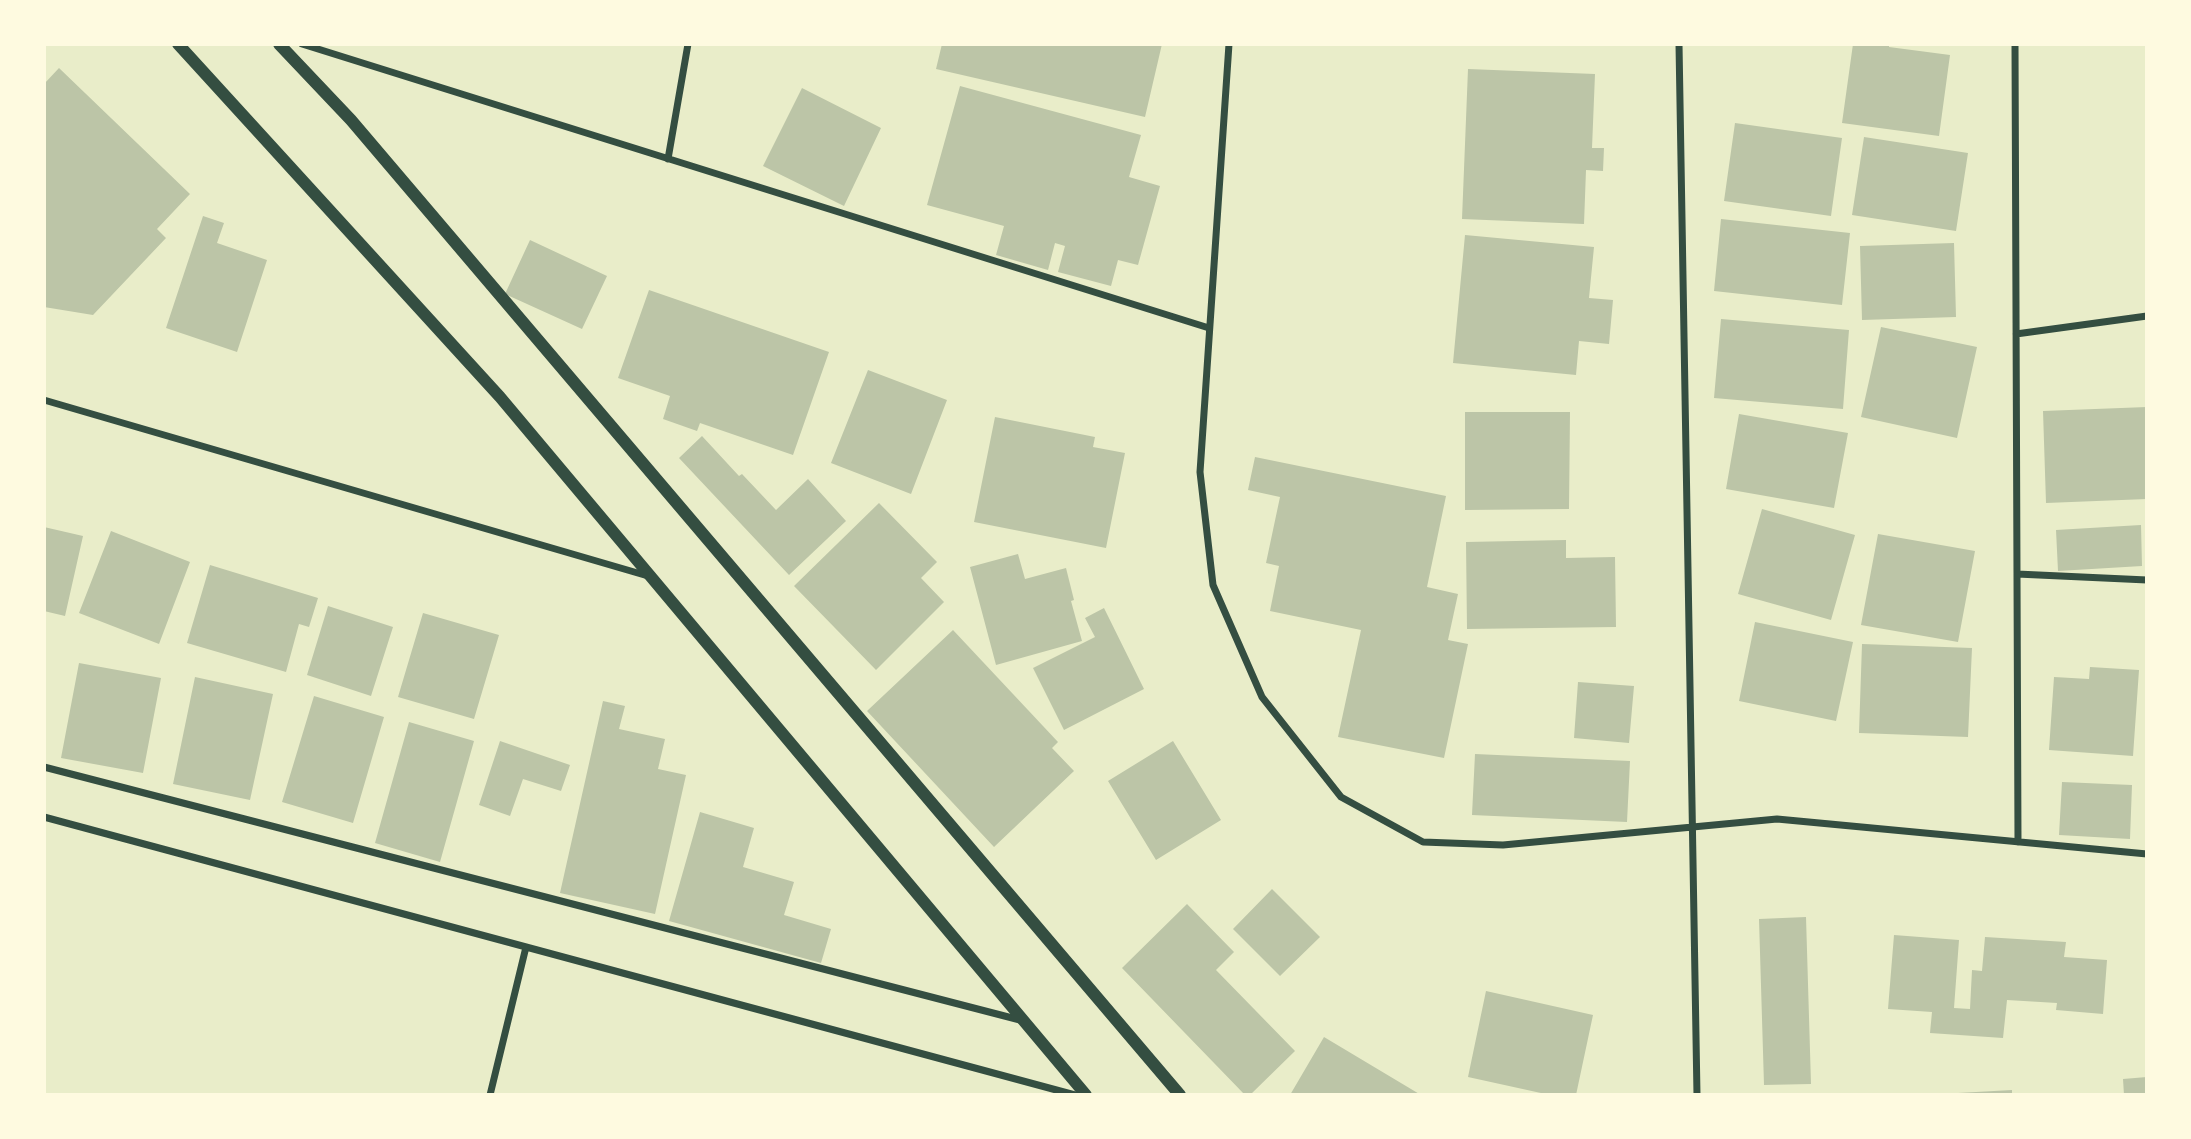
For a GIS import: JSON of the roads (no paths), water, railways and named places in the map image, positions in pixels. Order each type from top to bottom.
[{"type":"street","points":[[178,44],[500,397],[1086,1095]]},
{"type":"street","points":[[279,44],[351,120],[1180,1095]]},
{"type":"street","points":[[302,44],[1209,328]]},
{"type":"street","points":[[668,159],[688,44]]},
{"type":"street","points":[[1230,44],[1200,472],[1213,586],[1262,697],[1341,797],[1423,842],[1503,845],[1777,818],[2147,854]]},
{"type":"street","points":[[1678,44],[1697,1095]]},
{"type":"street","points":[[2015,44],[2018,842]]},
{"type":"street","points":[[2016,334],[2147,316]]},
{"type":"street","points":[[44,400],[652,578]]},
{"type":"street","points":[[2017,574],[2147,580]]},
{"type":"street","points":[[44,767],[1024,1021]]},
{"type":"street","points":[[44,817],[1075,1095]]},
{"type":"street","points":[[489,1095],[526,947]]}]
